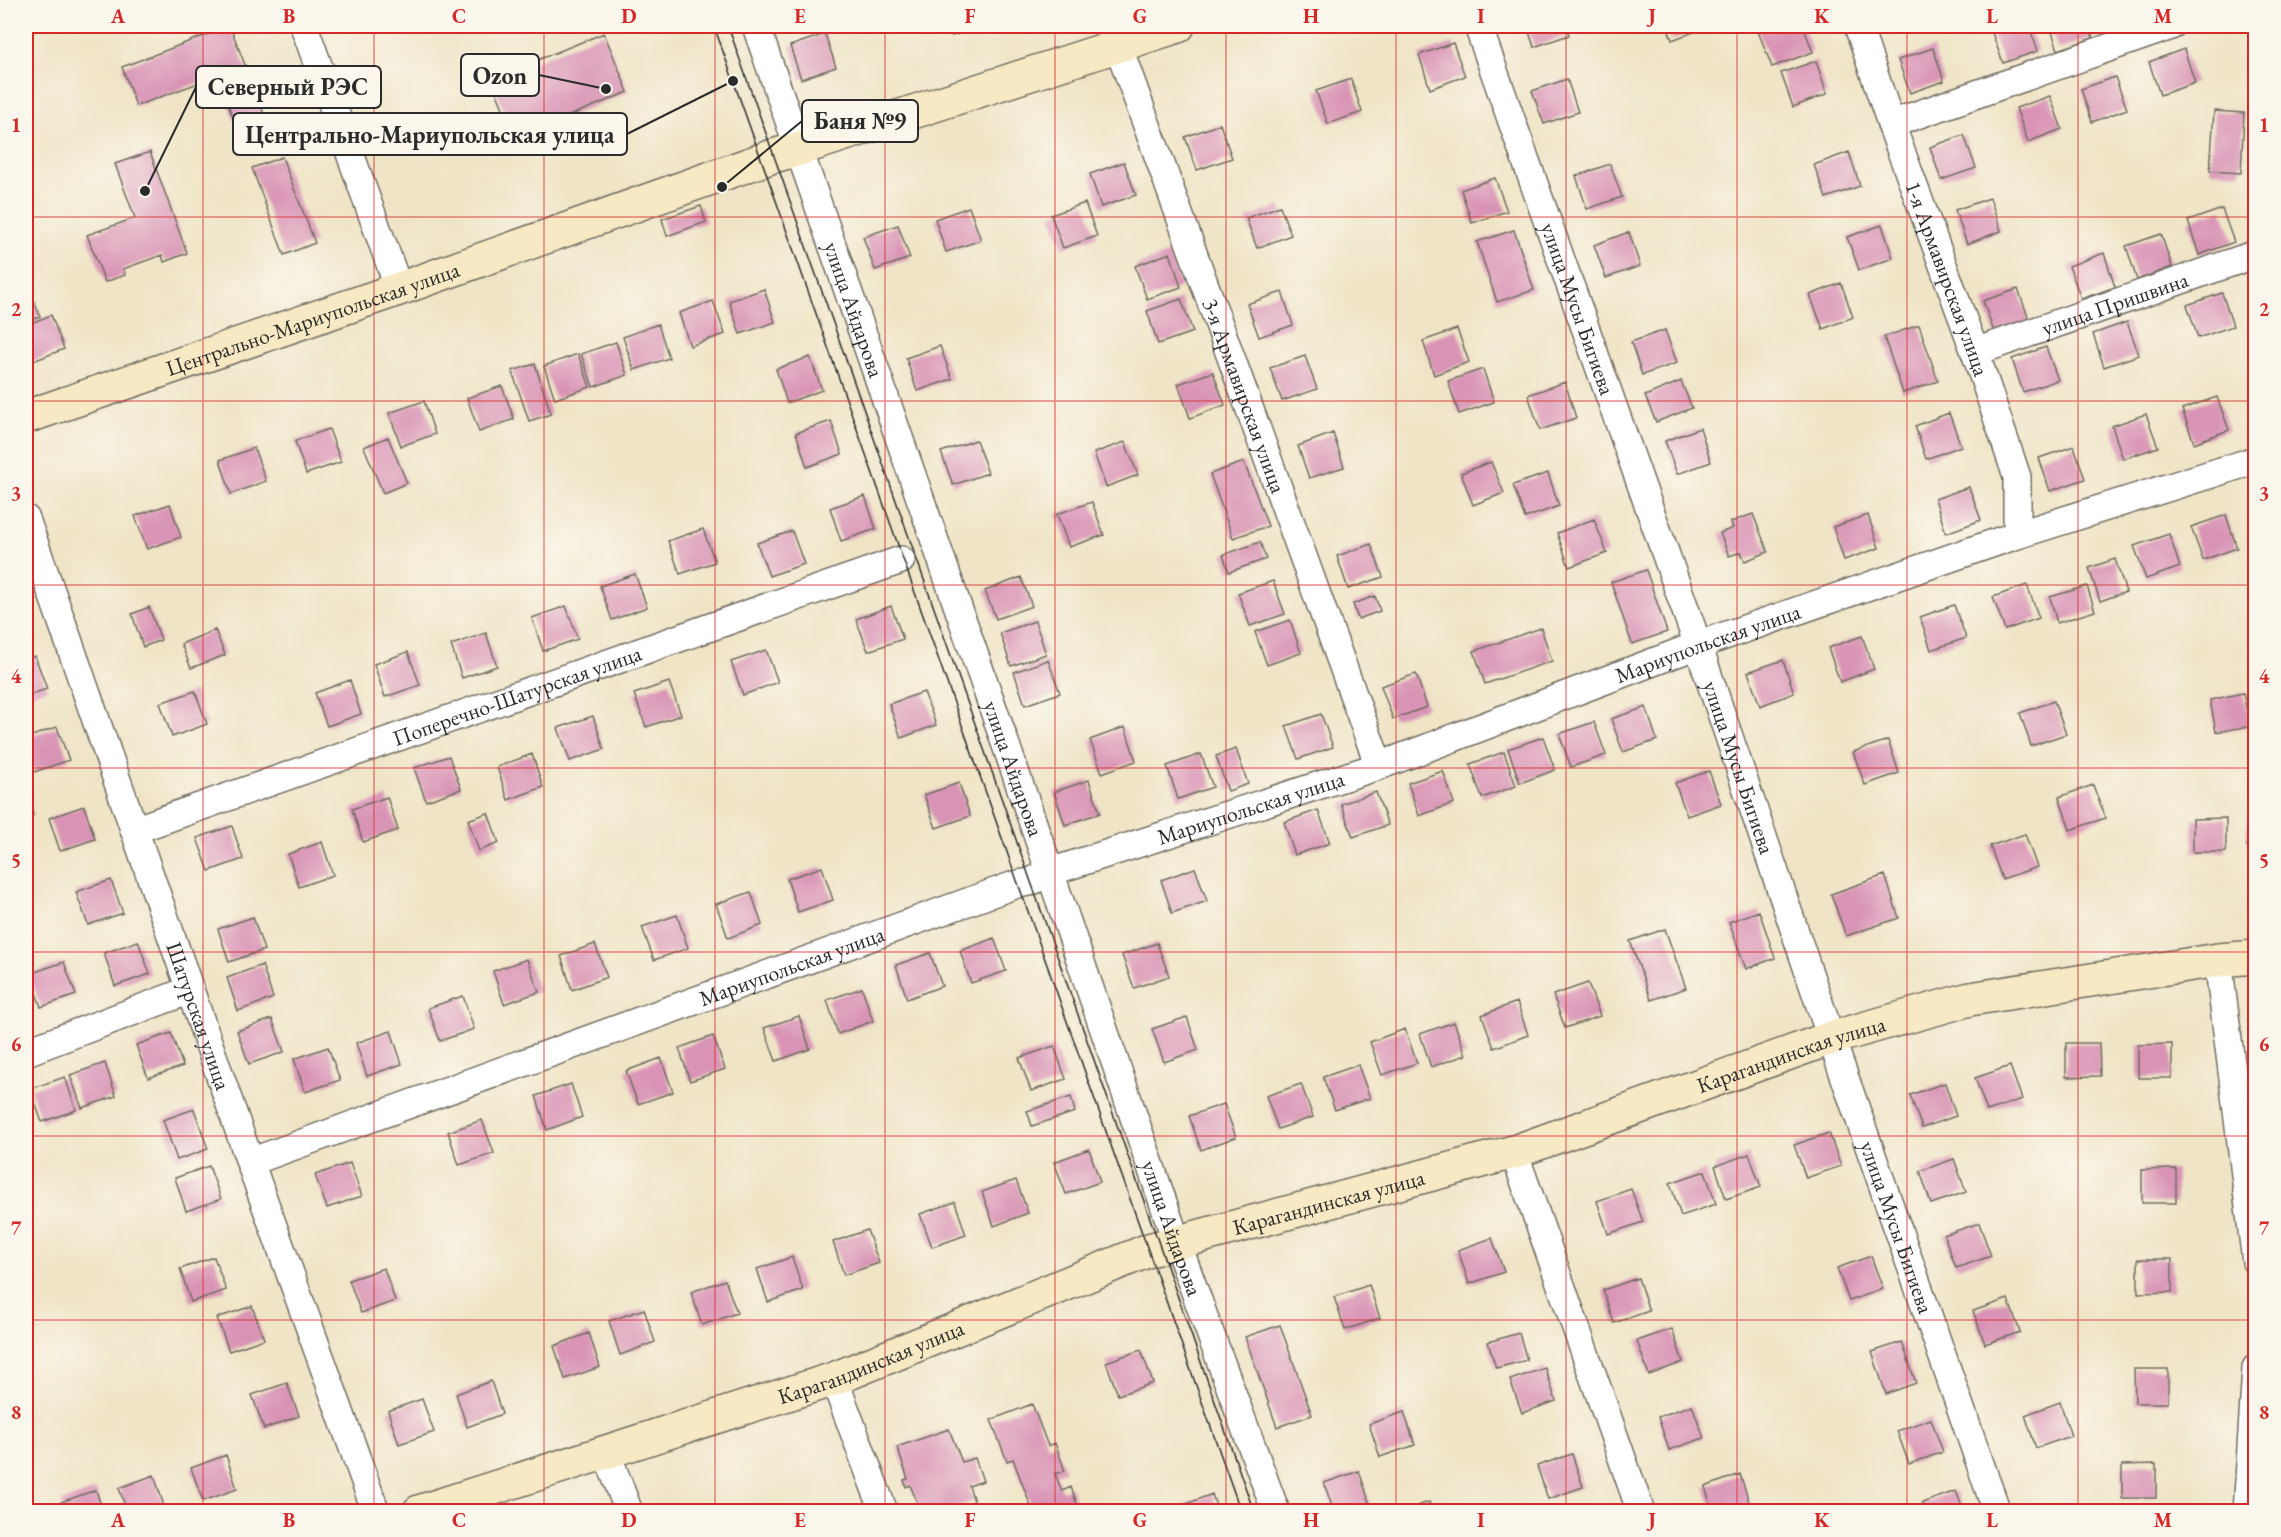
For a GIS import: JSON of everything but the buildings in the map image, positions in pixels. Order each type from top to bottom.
[{"type":"street","points":[[304,26],[399,289]]},
{"type":"street","name":"улица Айдарова","points":[[756,26],[1177,1243],[1276,1512]]},
{"type":"street","name":"Центрально-Мариупольская улица","points":[[26,417],[399,289],[773,156],[799,149],[1114,35],[1178,26]]},
{"type":"street","name":"улица Мусы Бигиева","points":[[1478,26],[1698,645],[1831,1038],[1997,1512]]},
{"type":"street","name":"1-я Армавирская улица","points":[[1858,26],[1891,124],[1975,352],[2017,477],[2017,535]]},
{"type":"street","points":[[1891,124],[2171,26]]},
{"type":"street","name":"3-я Армавирская улица","points":[[1114,35],[1379,766]]},
{"type":"street","name":"улица Пришвина","points":[[1975,352],[2255,248]]},
{"type":"street","name":"Мариупольская улица","points":[[249,1162],[1017,884],[1030,882],[1050,872],[1379,766],[1698,645],[2017,535],[2256,460]]},
{"type":"street","name":"Шатурская улица","points":[[26,519],[249,1162],[376,1512]]},
{"type":"street","name":"Поперечно-Шатурская улица","points":[[134,830],[901,560]]},
{"type":"street","name":"Карагандинская улица","points":[[419,1512],[834,1379],[1149,1250],[1514,1152],[1831,1038],[1970,999],[2218,960],[2256,957]]},
{"type":"street","points":[[2218,960],[2256,1262]]},
{"type":"street","points":[[26,1052],[190,990]]},
{"type":"street","points":[[1514,1152],[1641,1512]]},
{"type":"street","points":[[2247,1512],[2256,1368]]},
{"type":"street","points":[[834,1379],[884,1512]]},
{"type":"street","points":[[606,1451],[629,1512]]},
{"type":"tram line","points":[[714,26],[1241,1512]]},
{"type":"tram line","points":[[728,26],[1254,1512]]},
{"type":"place","name":"Центрально-Мариупольская улица","points":[[733,81]]},
{"type":"place","name":"Ozon","points":[[606,89]]},
{"type":"place","name":"Баня №9","points":[[722,187]]},
{"type":"place","name":"Северный РЭС","points":[[145,191]]}]
